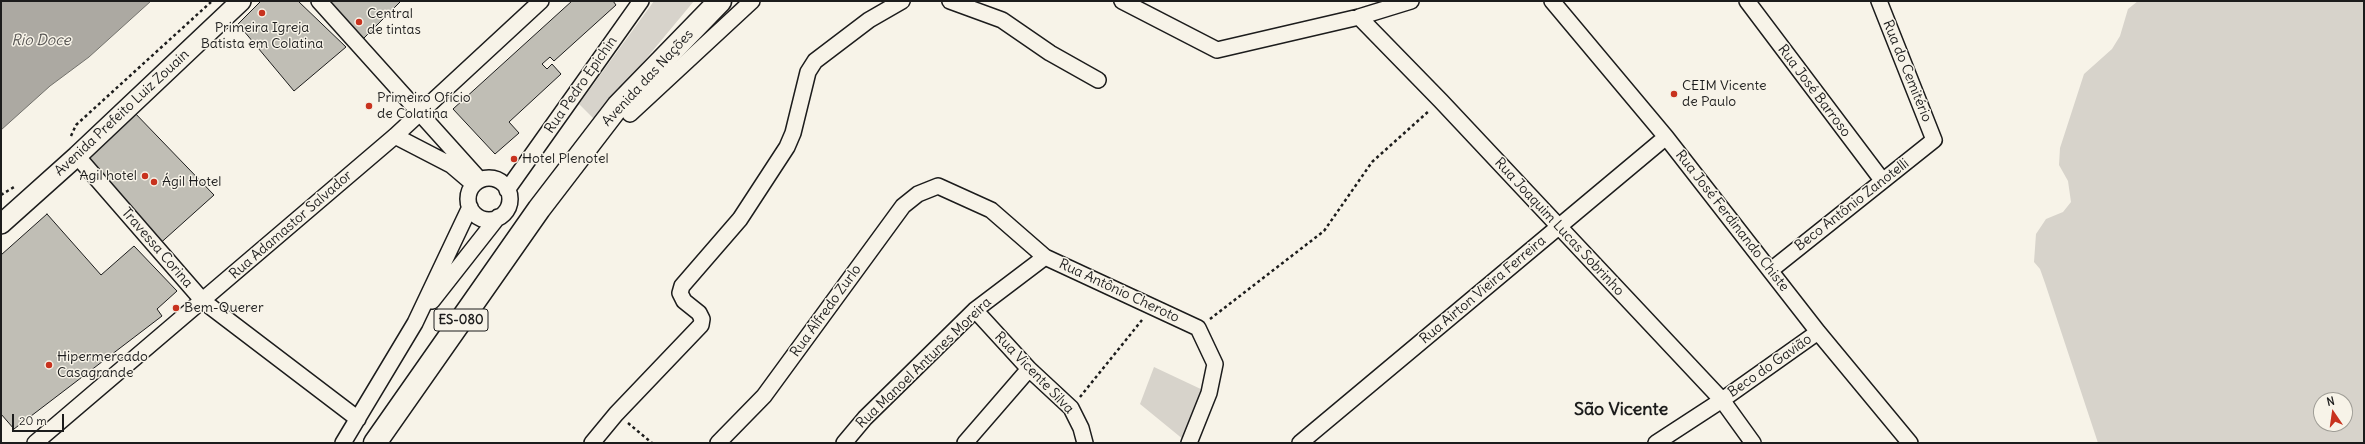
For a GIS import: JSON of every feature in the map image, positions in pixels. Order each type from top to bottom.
[{"type":"main road","name":"Avenida das Nações","points":[[539,209],[630,114],[718,4]]},
{"type":"main road","name":"Avenida das Nações","points":[[377,439],[539,209],[618,106],[718,4]]},
{"type":"street","name":"Avenida Prefeito Luiz Zouain","points":[[1,224],[77,156],[241,1]]},
{"type":"street","points":[[319,1],[419,114],[455,161],[477,183]]},
{"type":"street","name":"Rua Adamastor Salvador","points":[[35,443],[395,136],[541,1]]},
{"type":"street","name":"Rua Pedro Epichin","points":[[507,190],[641,1]]},
{"type":"street","points":[[630,114],[752,1]]},
{"type":"street","points":[[592,443],[616,414],[701,325],[702,319],[699,313],[684,301],[680,293],[682,286],[740,219],[787,147],[793,133],[808,72],[815,61],[869,20],[902,1]]},
{"type":"street","points":[[950,1],[1002,20],[1050,53],[1098,80]]},
{"type":"street","points":[[1122,1],[1217,50],[1359,17],[1411,1]]},
{"type":"street","name":"Rua José Ferdinando Chiste","points":[[1552,1],[1666,137],[1818,332],[1910,443]]},
{"type":"street","name":"Rua José Barroso","points":[[1747,1],[1882,180]]},
{"type":"street","name":"Rua do Cemitério","points":[[1879,1],[1934,140]]},
{"type":"street","name":"Rua Joaquim Lucas Sobrinho","points":[[1359,17],[1440,100],[1722,400],[1753,443]]},
{"type":"street","points":[[395,136],[455,161]]},
{"type":"street","name":"Rua Airton Vieira Ferreira","points":[[1300,443],[1666,137]]},
{"type":"street","name":"Beco Antônio Zanotelli","points":[[1771,270],[1934,140]]},
{"type":"street","name":"Travessa Corina","points":[[77,156],[203,301],[358,419]]},
{"type":"street","points":[[415,323],[498,217],[507,208],[509,196],[507,190],[498,181],[486,178],[477,183],[468,195],[470,207],[479,217],[486,219],[498,217]]},
{"type":"street","name":"Rua Antônio Cheroto","points":[[938,186],[992,210],[1044,257],[1198,328]]},
{"type":"street","name":"Rua Alfredo Zurlo","points":[[718,443],[764,396],[903,206],[918,194],[938,186]]},
{"type":"street","points":[[344,443],[415,323],[470,207]]},
{"type":"street","name":"Rua Manoel Antunes Moreira","points":[[844,443],[865,418],[975,310],[1044,257]]},
{"type":"street","name":"Rua Vicente Silva","points":[[975,310],[1029,368],[1071,408],[1085,442]]},
{"type":"street","points":[[1189,443],[1210,393],[1215,364],[1198,328]]},
{"type":"street","name":"Beco do Gavião","points":[[1656,443],[1722,400],[1818,332]]},
{"type":"street","points":[[965,443],[1029,368]]},
{"type":"path","points":[[1198,328],[1324,231],[1372,162],[1440,100]]},
{"type":"path","points":[[1071,408],[1152,307]]},
{"type":"path","points":[[616,414],[652,443]]},
{"type":"shaded area","points":[[654,1],[694,1],[595,120],[579,104]]},
{"type":"shaded area","points":[[2138,1],[2364,1],[2364,443],[2098,443],[2045,283],[2040,269],[2034,262],[2036,234],[2046,219],[2063,212],[2071,202],[2068,181],[2059,165],[2060,148],[2084,74],[2112,49],[2120,36],[2128,9]]},
{"type":"shaded area","points":[[1154,367],[1205,391],[1184,440],[1140,404]]},
{"type":"water","name":"Rio Doce","points":[[1,1],[151,1],[89,57],[50,86],[1,130]]},
{"type":"building","points":[[261,1],[298,1],[346,47],[294,91],[238,24]]},
{"type":"building","name":"Central de tintas","points":[[319,1],[401,1],[358,44]]},
{"type":"building","points":[[572,1],[613,1],[616,5],[554,61],[550,57],[542,64],[547,69],[552,64],[561,74],[509,122],[519,133],[495,154],[453,109]]},
{"type":"building","name":"Agil hotel","points":[[131,109],[214,195],[156,247],[77,156]]},
{"type":"building","name":"Hipermercado Casagrande","points":[[47,214],[101,275],[134,246],[177,291],[157,309],[162,316],[14,429],[1,414],[1,255]]},
{"type":"place","name":"Primeira Igreja Batista em Colatina","points":[[262,13]]},
{"type":"place","name":"Central de tintas","points":[[359,22]]},
{"type":"place","name":"CEIM Vicente de Paulo","points":[[1674,94]]},
{"type":"place","name":"Primeiro Ofício de Colatina","points":[[369,106]]},
{"type":"place","name":"Hotel Plenotel","points":[[514,159]]},
{"type":"place","name":"Agil hotel","points":[[145,176]]},
{"type":"place","name":"Ágil Hotel","points":[[154,182]]},
{"type":"place","name":"Bem-Querer","points":[[176,308]]},
{"type":"place","name":"Hipermercado Casagrande","points":[[49,365]]},
{"type":"district","name":"São Vicente","points":[[1621,410]]}]
